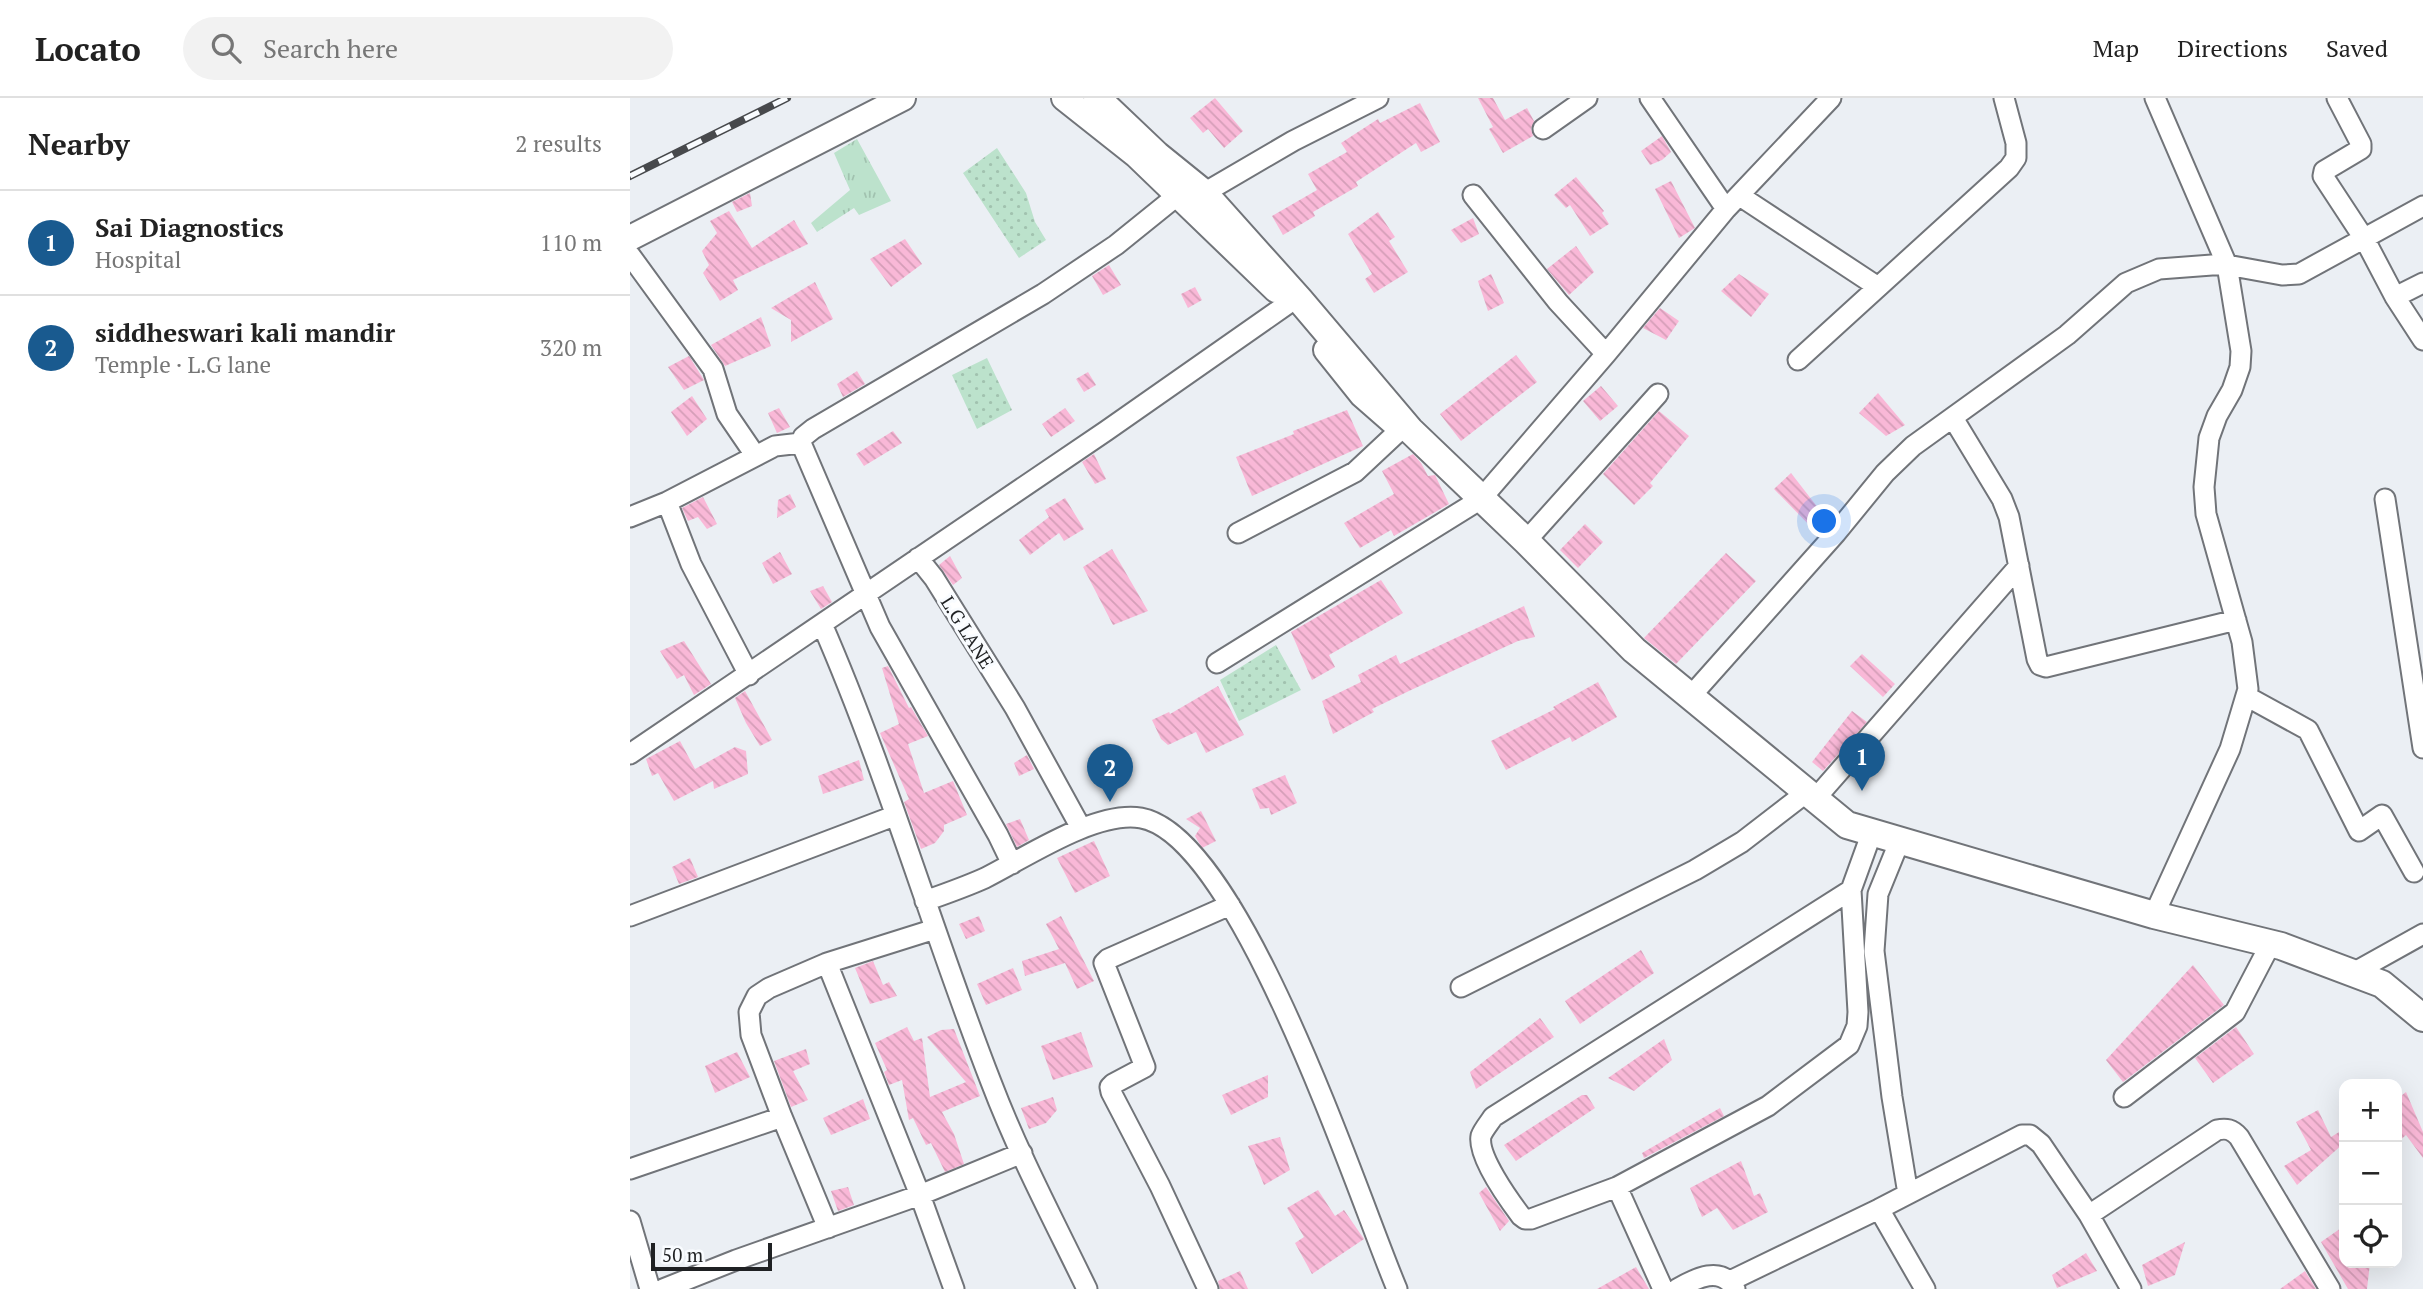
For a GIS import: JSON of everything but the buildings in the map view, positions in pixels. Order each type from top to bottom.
[{"type":"main road","points":[[1097,98],[1157,155],[1294,301],[1405,429],[1526,541],[1634,650],[1847,825],[2154,915],[2271,943],[2382,984],[2423,1018]]},
{"type":"street","points":[[630,238],[903,98]]},
{"type":"street","points":[[1064,98],[1191,194]]},
{"type":"street","points":[[1012,864],[890,645],[801,443],[803,437],[1044,295],[1191,194],[1378,98]]},
{"type":"street","points":[[1543,129],[1587,98]]},
{"type":"street","points":[[1650,98],[1733,203],[1878,288]]},
{"type":"street","points":[[1217,663],[1481,499],[1733,203],[1831,98]]},
{"type":"street","points":[[1798,360],[2009,168],[2016,158],[2016,143],[2004,98]]},
{"type":"street","points":[[2154,915],[2230,749],[2248,689],[2242,642],[2206,514],[2204,487],[2210,438],[2240,367],[2241,351],[2227,265],[2155,98]]},
{"type":"street","points":[[2337,98],[2361,144],[2361,149],[2322,173],[2365,240],[2395,296],[2423,340]]},
{"type":"street","points":[[1473,195],[1558,302],[1606,354]]},
{"type":"street","points":[[1690,697],[1836,533],[1885,473],[1913,446],[2067,335],[2126,284],[2159,269],[2227,265],[2282,275],[2299,274],[2423,206]]},
{"type":"street","points":[[630,255],[713,369],[727,414],[755,455]]},
{"type":"street","points":[[2395,296],[2423,283]]},
{"type":"street","points":[[630,754],[1294,301]]},
{"type":"street","points":[[1526,541],[1658,394]]},
{"type":"street","points":[[1953,418],[2002,499],[2009,516],[2040,664],[2046,667],[2236,620]]},
{"type":"street","points":[[1238,533],[1355,472],[1405,429]]},
{"type":"street","points":[[630,517],[667,502],[775,446],[801,443]]},
{"type":"street","points":[[2385,499],[2423,748]]},
{"type":"street","points":[[667,502],[691,564],[749,675]]},
{"type":"street","name":"L.G LANE","points":[[918,558],[934,578],[1015,708],[1081,828]]},
{"type":"street","points":[[1461,986],[1695,870],[1811,795],[2019,566]]},
{"type":"street","points":[[822,624],[870,743],[990,1081],[1087,1289]]},
{"type":"street","points":[[2246,696],[2308,730],[2359,831],[2382,816],[2414,872]]},
{"type":"street","points":[[630,916],[894,816]]},
{"type":"street","points":[[925,901],[973,883],[1081,828],[1119,818],[1142,818],[1170,830],[1209,870],[1273,987],[1353,1173],[1397,1289]]},
{"type":"street","points":[[1851,890],[1493,1117],[1481,1136],[1482,1149],[1487,1162],[1525,1219],[1617,1186],[1768,1106],[1849,1045],[1857,1026],[1858,1012],[1851,890],[1872,832]]},
{"type":"street","points":[[1900,840],[1878,894],[1874,951],[1892,1097],[1908,1194]]},
{"type":"street","points":[[1208,1289],[1160,1186],[1111,1091],[1113,1084],[1145,1066],[1104,963],[1230,905]]},
{"type":"street","points":[[828,1228],[751,1035],[749,1012],[757,996],[769,988],[827,963],[935,929]]},
{"type":"street","points":[[2353,973],[2423,934]]},
{"type":"street","points":[[2124,1097],[2235,1012],[2271,943]]},
{"type":"street","points":[[827,963],[920,1195],[954,1289]]},
{"type":"street","points":[[630,1169],[782,1117]]},
{"type":"street","points":[[2089,1215],[2217,1130],[2233,1130],[2330,1289]]},
{"type":"street","points":[[1677,1289],[1707,1275],[1718,1275],[1733,1285],[2022,1135],[2030,1135],[2041,1144],[2089,1215],[2132,1289]]},
{"type":"street","points":[[663,1289],[736,1260],[920,1195],[1022,1153]]},
{"type":"street","points":[[1617,1186],[1664,1289]]},
{"type":"street","points":[[1879,1209],[1925,1289]]},
{"type":"street","points":[[630,1222],[650,1289]]},
{"type":"green space","points":[[857,139],[891,201],[859,215],[854,208],[817,232],[811,223],[850,190],[834,153]]},
{"type":"green space","points":[[997,148],[1026,193],[1035,222],[1046,240],[1019,258],[963,173]]},
{"type":"green space","points":[[987,358],[1012,410],[977,429],[952,375]]},
{"type":"green space","points":[[1276,645],[1301,690],[1239,721],[1220,680]]},
{"type":"railway","points":[[630,176],[787,98]]},
{"type":"place","name":"Sai Diagnostics","points":[[1862,791]]},
{"type":"place","name":"siddheswari kali mandir","points":[[1110,802]]}]
